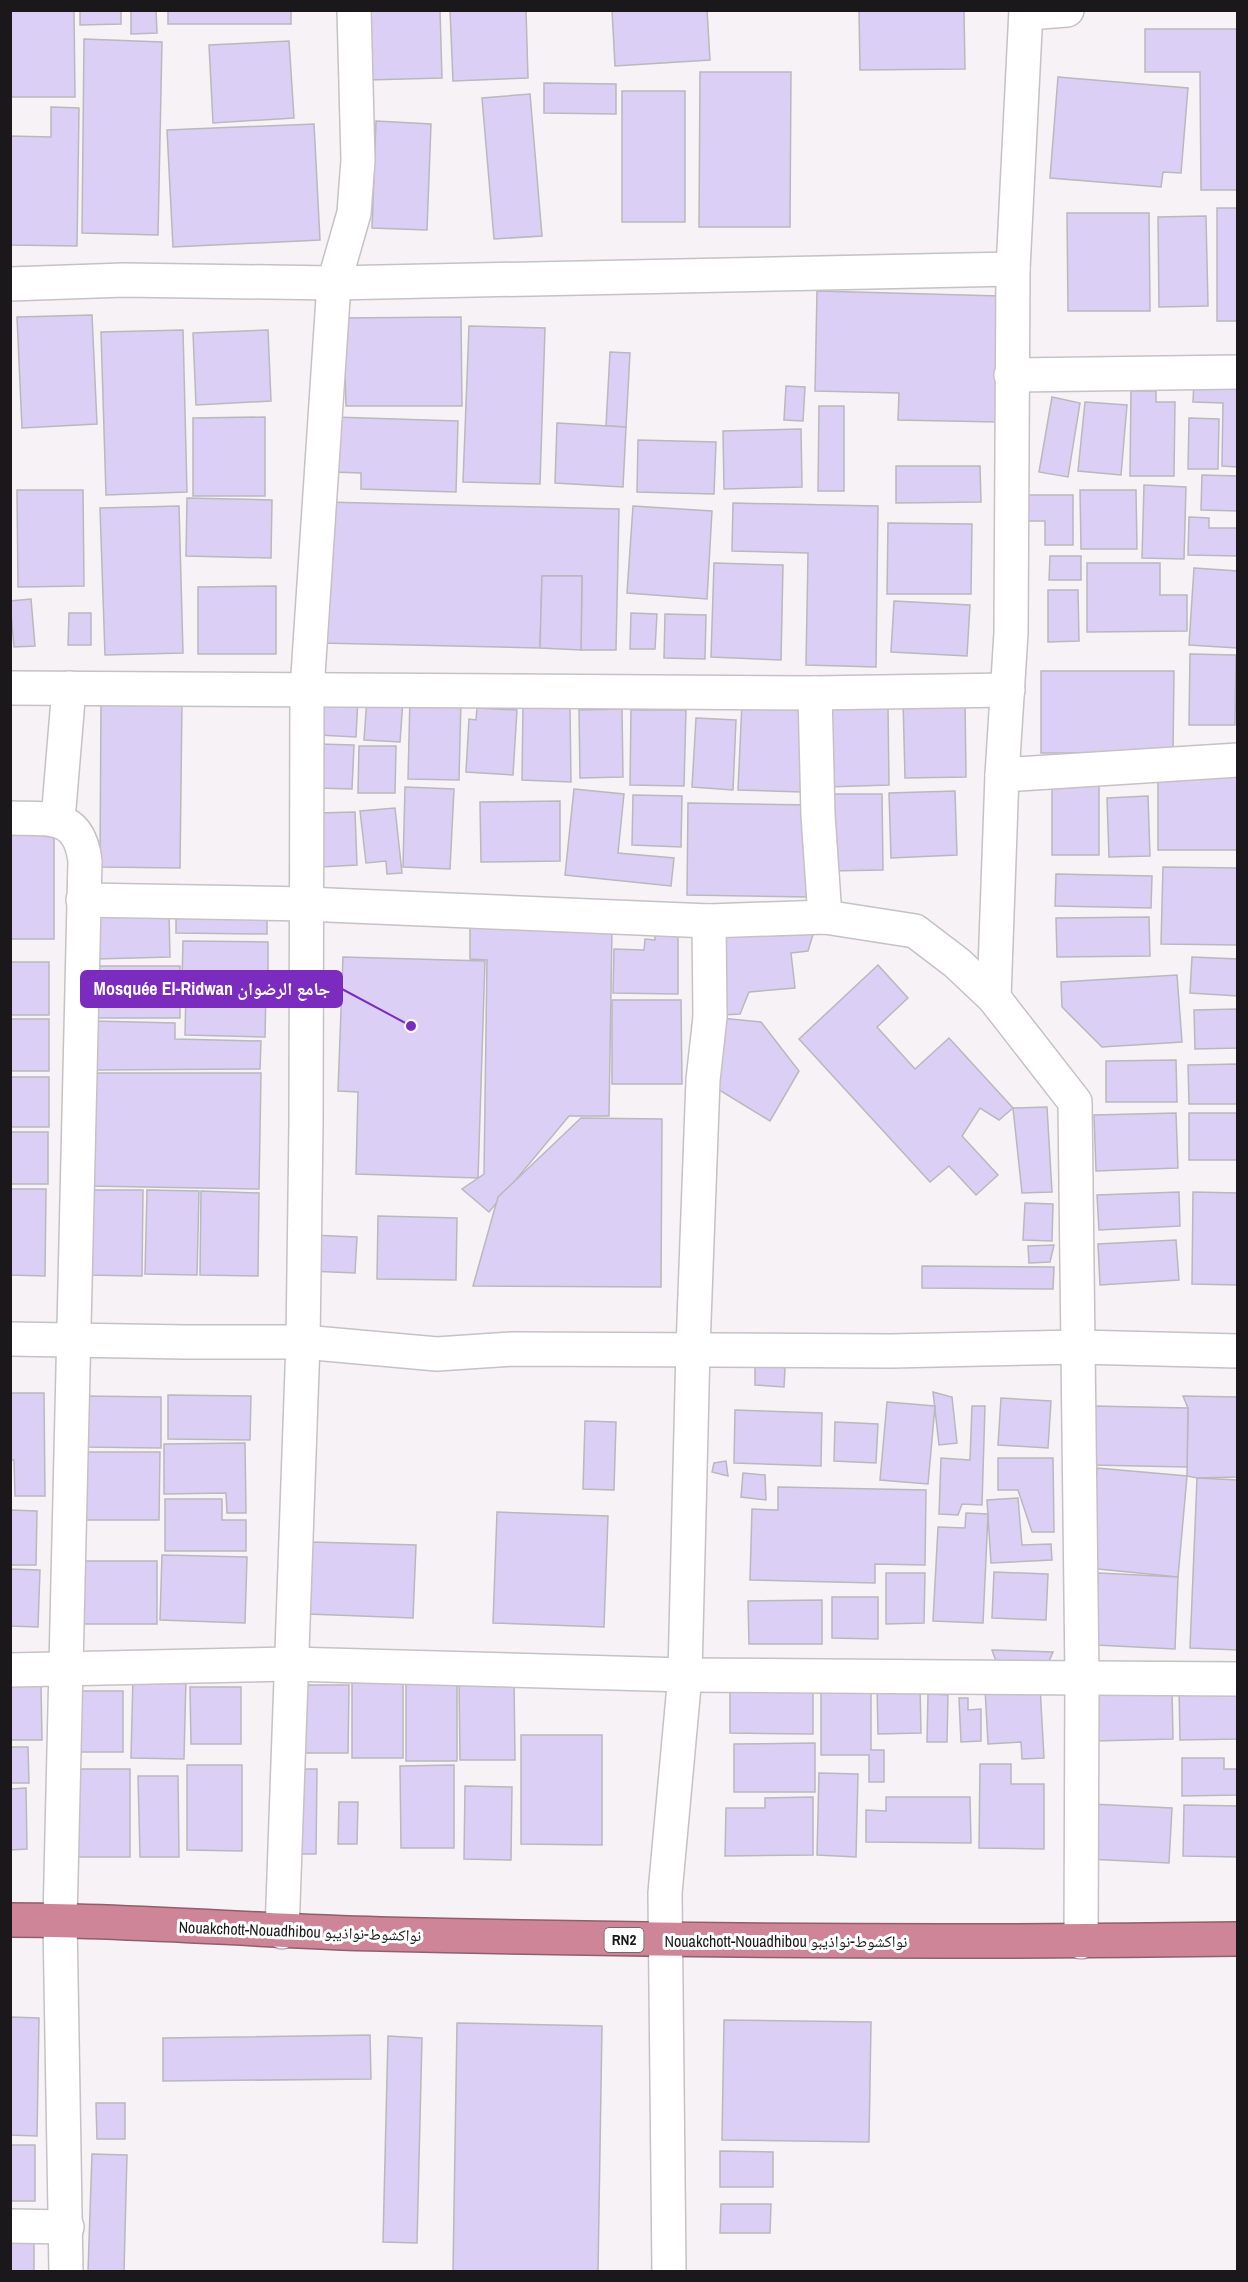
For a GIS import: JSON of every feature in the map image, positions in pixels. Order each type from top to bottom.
[{"type":"highway","name":"Nouakchott-Nouadhibou نواكشوط-نواذيبو","points":[[10,1920],[60,1920],[282,1932],[665,1941],[1238,1940]]},
{"type":"street","points":[[282,1932],[303,1342],[307,690],[334,283],[354,213],[358,160],[354,10]]},
{"type":"street","points":[[994,998],[1002,775],[1011,633],[1013,268],[1026,11],[1067,10]]},
{"type":"street","points":[[10,285],[124,280],[334,283],[1013,268]]},
{"type":"street","points":[[1011,375],[1238,372]]},
{"type":"street","points":[[10,688],[816,693],[1008,690]]},
{"type":"street","points":[[58,820],[69,688]]},
{"type":"street","points":[[816,693],[818,815],[825,917]]},
{"type":"street","points":[[1002,775],[1238,760]]},
{"type":"street","points":[[10,818],[58,820],[73,829],[82,843],[85,861],[60,1920],[66,2271]]},
{"type":"street","points":[[83,900],[305,904],[709,921],[825,917],[915,931],[957,963],[994,998],[1075,1102],[1082,1678],[1081,1942]]},
{"type":"street","points":[[669,2271],[665,1893],[685,1675],[693,1348],[703,1080],[710,1017],[709,921]]},
{"type":"street","points":[[10,1339],[303,1342],[437,1354],[512,1349],[693,1348],[891,1351],[1079,1347],[1238,1351]]},
{"type":"street","points":[[10,1670],[66,1671],[291,1664],[685,1675],[1238,1679]]},
{"type":"street","points":[[10,2226],[67,2227]]},
{"type":"building","points":[[10,10],[74,10],[75,97],[10,97]]},
{"type":"building","points":[[80,10],[121,10],[121,24],[80,25]]},
{"type":"building","points":[[131,10],[156,10],[157,33],[131,34]]},
{"type":"building","points":[[168,10],[291,10],[291,24],[168,24]]},
{"type":"building","points":[[365,10],[440,10],[442,78],[367,80]]},
{"type":"building","points":[[450,10],[526,10],[528,78],[453,81]]},
{"type":"building","points":[[612,10],[707,10],[710,60],[615,66]]},
{"type":"building","points":[[859,10],[964,10],[965,69],[860,70]]},
{"type":"building","points":[[1145,29],[1238,29],[1238,190],[1201,190],[1200,72],[1145,72]]},
{"type":"building","points":[[84,39],[162,42],[158,235],[82,233]]},
{"type":"building","points":[[289,41],[294,118],[213,123],[209,45]]},
{"type":"building","points":[[700,72],[791,72],[790,227],[699,227]]},
{"type":"building","points":[[1058,77],[1188,88],[1181,173],[1163,172],[1161,187],[1050,178]]},
{"type":"building","points":[[544,83],[616,84],[616,114],[544,113]]},
{"type":"building","points":[[622,91],[685,91],[685,222],[622,222]]},
{"type":"building","points":[[530,94],[542,236],[494,239],[482,98]]},
{"type":"building","points":[[51,107],[79,108],[77,246],[10,245],[10,136],[51,137]]},
{"type":"building","points":[[376,121],[431,124],[427,230],[372,228]]},
{"type":"building","points":[[314,124],[320,240],[173,247],[167,130]]},
{"type":"building","points":[[1217,208],[1238,208],[1238,321],[1217,321]]},
{"type":"building","points":[[1067,213],[1149,213],[1150,311],[1068,311]]},
{"type":"building","points":[[1206,216],[1208,306],[1159,307],[1158,217]]},
{"type":"building","points":[[817,291],[1000,296],[997,422],[898,420],[899,393],[815,391]]},
{"type":"building","points":[[92,315],[97,424],[22,428],[17,317]]},
{"type":"building","points":[[461,317],[462,406],[346,406],[345,370],[338,370],[339,318]]},
{"type":"building","points":[[469,326],[545,328],[540,484],[463,482]]},
{"type":"building","points":[[183,330],[187,492],[106,495],[101,332]]},
{"type":"building","points":[[268,330],[271,401],[196,405],[193,333]]},
{"type":"building","points":[[610,352],[630,353],[626,427],[606,426]]},
{"type":"building","points":[[1194,380],[1238,382],[1237,467],[1222,466],[1223,403],[1193,402]]},
{"type":"building","points":[[786,386],[805,387],[803,421],[784,420]]},
{"type":"building","points":[[1131,391],[1156,391],[1156,402],[1175,402],[1174,476],[1130,476]]},
{"type":"building","points":[[1052,397],[1080,403],[1068,477],[1039,472]]},
{"type":"building","points":[[1085,402],[1127,405],[1121,475],[1078,471]]},
{"type":"building","points":[[819,406],[844,406],[844,491],[818,491]]},
{"type":"building","points":[[265,417],[265,496],[193,496],[193,418]]},
{"type":"building","points":[[333,417],[458,421],[456,492],[361,489],[361,473],[332,472]]},
{"type":"building","points":[[1189,418],[1219,419],[1218,469],[1188,469]]},
{"type":"building","points":[[557,423],[626,427],[623,487],[555,483]]},
{"type":"building","points":[[801,429],[802,487],[724,489],[723,431]]},
{"type":"building","points":[[638,440],[716,442],[714,494],[637,492]]},
{"type":"building","points":[[896,466],[980,466],[981,502],[896,503]]},
{"type":"building","points":[[1202,475],[1238,476],[1238,511],[1201,510]]},
{"type":"building","points":[[1144,485],[1186,487],[1184,559],[1142,558]]},
{"type":"building","points":[[17,490],[83,490],[84,586],[18,587]]},
{"type":"building","points":[[1080,490],[1136,490],[1137,549],[1081,549]]},
{"type":"building","points":[[1017,495],[1073,495],[1073,545],[1045,545],[1045,521],[1017,521]]},
{"type":"building","points":[[187,498],[272,500],[271,558],[186,556]]},
{"type":"building","points":[[324,502],[619,509],[616,650],[581,650],[582,576],[542,576],[540,648],[320,643]]},
{"type":"building","points":[[733,503],[878,506],[876,667],[806,665],[808,553],[732,551]]},
{"type":"building","points":[[179,506],[183,653],[105,655],[100,508]]},
{"type":"building","points":[[633,506],[712,511],[707,599],[627,593]]},
{"type":"building","points":[[1189,517],[1209,518],[1209,528],[1238,528],[1238,556],[1188,555]]},
{"type":"building","points":[[888,523],[972,524],[971,594],[887,594]]},
{"type":"building","points":[[1050,556],[1081,556],[1081,580],[1049,580]]},
{"type":"building","points":[[714,563],[783,565],[781,660],[711,657]]},
{"type":"building","points":[[1087,563],[1160,563],[1160,595],[1187,595],[1187,631],[1087,632]]},
{"type":"building","points":[[1194,568],[1238,571],[1237,648],[1189,645]]},
{"type":"building","points":[[542,576],[582,576],[581,650],[540,648]]},
{"type":"building","points":[[276,586],[276,654],[198,654],[198,587]]},
{"type":"building","points":[[1048,590],[1078,590],[1079,641],[1048,642]]},
{"type":"building","points":[[31,599],[35,646],[14,647],[10,601]]},
{"type":"building","points":[[894,601],[970,605],[967,656],[891,652]]},
{"type":"building","points":[[69,613],[91,613],[91,645],[68,645]]},
{"type":"building","points":[[631,613],[657,614],[655,649],[630,649]]},
{"type":"building","points":[[665,614],[706,615],[705,659],[664,658]]},
{"type":"building","points":[[1190,654],[1236,655],[1235,725],[1189,725]]},
{"type":"building","points":[[1041,671],[1174,671],[1173,753],[1041,753]]},
{"type":"building","points":[[410,697],[461,699],[459,780],[408,779]]},
{"type":"building","points":[[319,698],[358,698],[356,737],[319,735]]},
{"type":"building","points":[[367,698],[403,700],[400,742],[364,740]]},
{"type":"building","points":[[965,699],[966,777],[905,778],[903,700]]},
{"type":"building","points":[[101,700],[182,701],[180,868],[100,867]]},
{"type":"building","points":[[742,702],[805,704],[802,792],[738,790]]},
{"type":"building","points":[[523,706],[570,708],[571,782],[522,780]]},
{"type":"building","points":[[888,706],[889,785],[826,787],[824,708]]},
{"type":"building","points":[[477,708],[517,710],[513,775],[466,772],[469,719],[476,720]]},
{"type":"building","points":[[622,709],[623,777],[580,778],[579,710]]},
{"type":"building","points":[[631,710],[686,710],[684,786],[630,785]]},
{"type":"building","points":[[696,718],[736,720],[733,790],[692,787]]},
{"type":"building","points":[[318,744],[354,745],[352,789],[317,788]]},
{"type":"building","points":[[359,746],[396,746],[395,793],[358,793]]},
{"type":"building","points":[[1158,772],[1238,772],[1238,850],[1158,850]]},
{"type":"building","points":[[1052,780],[1099,780],[1099,855],[1052,855]]},
{"type":"building","points":[[405,787],[454,789],[450,869],[403,867]]},
{"type":"building","points":[[574,789],[624,794],[618,853],[674,858],[671,886],[565,875]]},
{"type":"building","points":[[955,791],[957,855],[891,858],[889,793]]},
{"type":"building","points":[[828,794],[882,794],[883,870],[829,871]]},
{"type":"building","points":[[633,795],[682,796],[681,847],[632,845]]},
{"type":"building","points":[[1148,796],[1150,856],[1109,857],[1107,798]]},
{"type":"building","points":[[560,801],[560,861],[481,862],[480,802]]},
{"type":"building","points":[[688,803],[809,805],[808,897],[687,895]]},
{"type":"building","points":[[395,808],[402,873],[387,874],[386,861],[366,863],[360,811]]},
{"type":"building","points":[[355,812],[357,865],[320,867],[318,813]]},
{"type":"building","points":[[10,831],[54,831],[54,939],[10,939]]},
{"type":"building","points":[[1163,867],[1238,868],[1238,945],[1161,944]]},
{"type":"building","points":[[1056,874],[1152,876],[1151,908],[1055,906]]},
{"type":"building","points":[[176,911],[267,912],[267,934],[176,933]]},
{"type":"building","points":[[169,912],[170,957],[96,959],[94,914]]},
{"type":"building","points":[[1149,917],[1150,956],[1057,957],[1056,918]]},
{"type":"building","points":[[470,927],[612,929],[609,1116],[569,1116],[489,1212],[462,1189],[484,1174],[487,960],[470,959]]},
{"type":"building","points":[[655,928],[678,928],[678,994],[613,993],[614,949],[644,950],[645,939],[655,940]]},
{"type":"building","points":[[814,931],[808,951],[791,953],[795,988],[749,992],[740,1014],[722,1015],[719,934]]},
{"type":"building","points":[[183,941],[268,942],[268,983],[182,983]]},
{"type":"building","points":[[343,957],[485,961],[478,1178],[356,1174],[358,1092],[338,1091]]},
{"type":"building","points":[[1192,957],[1238,959],[1238,996],[1190,993]]},
{"type":"building","points":[[10,962],[49,962],[49,1015],[10,1015]]},
{"type":"building","points":[[878,965],[908,998],[877,1027],[915,1069],[949,1038],[1013,1108],[999,1120],[980,1108],[962,1136],[998,1175],[976,1195],[949,1166],[930,1182],[799,1039]]},
{"type":"building","points":[[94,966],[180,966],[180,1018],[94,1018]]},
{"type":"building","points":[[1177,975],[1182,1042],[1102,1047],[1062,1007],[1061,982]]},
{"type":"building","points":[[186,988],[266,990],[265,1037],[185,1035]]},
{"type":"building","points":[[612,1000],[681,1000],[682,1084],[612,1084]]},
{"type":"building","points":[[1238,1009],[1238,1048],[1195,1049],[1194,1010]]},
{"type":"building","points":[[710,1017],[761,1022],[799,1071],[770,1121],[703,1080]]},
{"type":"building","points":[[10,1019],[49,1019],[49,1071],[10,1071]]},
{"type":"building","points":[[94,1021],[175,1023],[175,1039],[261,1041],[260,1069],[94,1070]]},
{"type":"building","points":[[1176,1060],[1177,1102],[1106,1102],[1106,1061]]},
{"type":"building","points":[[1238,1064],[1238,1104],[1189,1104],[1188,1065]]},
{"type":"building","points":[[92,1073],[261,1073],[259,1189],[90,1186]]},
{"type":"building","points":[[10,1077],[49,1077],[49,1127],[10,1127]]},
{"type":"building","points":[[1047,1107],[1052,1192],[1022,1193],[1013,1108]]},
{"type":"building","points":[[1176,1113],[1178,1168],[1096,1171],[1094,1115]]},
{"type":"building","points":[[1189,1113],[1238,1113],[1238,1160],[1189,1160]]},
{"type":"building","points":[[581,1118],[662,1119],[661,1287],[473,1286],[498,1197]]},
{"type":"building","points":[[10,1132],[48,1132],[48,1184],[10,1184]]},
{"type":"building","points":[[10,1189],[46,1189],[45,1276],[10,1275]]},
{"type":"building","points":[[89,1190],[143,1190],[142,1276],[87,1275]]},
{"type":"building","points":[[147,1190],[199,1191],[197,1275],[145,1274]]},
{"type":"building","points":[[201,1191],[259,1193],[258,1276],[200,1275]]},
{"type":"building","points":[[1179,1192],[1180,1226],[1099,1230],[1097,1195]]},
{"type":"building","points":[[1193,1192],[1238,1193],[1238,1285],[1192,1284]]},
{"type":"building","points":[[1025,1203],[1053,1204],[1052,1241],[1023,1240]]},
{"type":"building","points":[[378,1216],[457,1218],[456,1280],[377,1279]]},
{"type":"building","points":[[311,1235],[357,1237],[355,1273],[309,1271]]},
{"type":"building","points":[[1176,1240],[1179,1280],[1100,1285],[1098,1244]]},
{"type":"building","points":[[1054,1245],[1050,1262],[1029,1263],[1028,1246]]},
{"type":"building","points":[[922,1266],[1054,1267],[1053,1289],[922,1288]]},
{"type":"building","points":[[755,1361],[785,1368],[784,1387],[755,1385]]},
{"type":"building","points":[[933,1392],[952,1397],[957,1443],[939,1445]]},
{"type":"building","points":[[10,1393],[44,1393],[45,1496],[15,1496],[14,1460],[10,1460]]},
{"type":"building","points":[[168,1395],[251,1396],[250,1440],[168,1439]]},
{"type":"building","points":[[84,1396],[161,1397],[161,1448],[83,1447]]},
{"type":"building","points":[[1183,1396],[1238,1397],[1238,1477],[1197,1478],[1187,1476],[1188,1408]]},
{"type":"building","points":[[1001,1398],[1051,1401],[1048,1448],[998,1445]]},
{"type":"building","points":[[887,1402],[935,1406],[928,1484],[880,1480]]},
{"type":"building","points":[[972,1406],[985,1406],[982,1505],[962,1504],[958,1515],[939,1514],[941,1458],[970,1460]]},
{"type":"building","points":[[1093,1406],[1188,1408],[1187,1467],[1092,1465]]},
{"type":"building","points":[[735,1410],[822,1413],[821,1466],[734,1463]]},
{"type":"building","points":[[585,1421],[616,1422],[614,1490],[583,1489]]},
{"type":"building","points":[[835,1422],[878,1424],[876,1463],[834,1461]]},
{"type":"building","points":[[245,1443],[246,1513],[227,1513],[226,1493],[164,1494],[164,1444]]},
{"type":"building","points":[[83,1452],[160,1452],[159,1520],[82,1520]]},
{"type":"building","points":[[998,1458],[1053,1458],[1054,1532],[1032,1532],[1018,1490],[998,1490]]},
{"type":"building","points":[[726,1461],[728,1476],[712,1472],[714,1463]]},
{"type":"building","points":[[1097,1468],[1187,1476],[1178,1577],[1089,1568]]},
{"type":"building","points":[[743,1473],[765,1475],[766,1500],[741,1497]]},
{"type":"building","points":[[1197,1478],[1238,1480],[1238,1650],[1190,1648]]},
{"type":"building","points":[[778,1487],[926,1490],[925,1565],[875,1564],[875,1583],[750,1580],[752,1509],[778,1510]]},
{"type":"building","points":[[1018,1498],[1022,1545],[1051,1544],[1052,1560],[991,1563],[987,1500]]},
{"type":"building","points":[[165,1499],[222,1499],[222,1520],[246,1520],[246,1551],[165,1551]]},
{"type":"building","points":[[10,1510],[37,1511],[36,1565],[10,1565]]},
{"type":"building","points":[[497,1512],[608,1516],[604,1627],[493,1623]]},
{"type":"building","points":[[966,1513],[988,1514],[983,1623],[933,1621],[938,1527],[965,1528]]},
{"type":"building","points":[[311,1542],[416,1545],[413,1618],[308,1614]]},
{"type":"building","points":[[162,1555],[247,1557],[245,1623],[160,1620]]},
{"type":"building","points":[[75,1561],[157,1561],[157,1624],[75,1624]]},
{"type":"building","points":[[10,1569],[40,1570],[38,1627],[10,1626]]},
{"type":"building","points":[[994,1572],[1048,1574],[1046,1620],[992,1618]]},
{"type":"building","points":[[886,1573],[925,1573],[924,1623],[886,1624]]},
{"type":"building","points":[[1098,1573],[1178,1577],[1175,1649],[1096,1645]]},
{"type":"building","points":[[832,1597],[878,1597],[878,1639],[832,1638]]},
{"type":"building","points":[[822,1600],[822,1644],[749,1644],[748,1601]]},
{"type":"building","points":[[992,1650],[1053,1652],[1046,1668],[997,1664]]},
{"type":"building","points":[[133,1676],[186,1677],[184,1759],[131,1758]]},
{"type":"building","points":[[406,1679],[457,1679],[457,1761],[406,1761]]},
{"type":"building","points":[[459,1680],[514,1680],[515,1760],[460,1760]]},
{"type":"building","points":[[352,1681],[403,1682],[403,1758],[352,1758]]},
{"type":"building","points":[[730,1684],[813,1684],[813,1734],[730,1733]]},
{"type":"building","points":[[821,1684],[871,1685],[871,1750],[884,1750],[884,1782],[869,1782],[869,1755],[821,1755]]},
{"type":"building","points":[[41,1685],[42,1740],[11,1740],[11,1686]]},
{"type":"building","points":[[296,1685],[349,1685],[348,1753],[295,1753]]},
{"type":"building","points":[[877,1686],[920,1686],[921,1733],[878,1734]]},
{"type":"building","points":[[1040,1686],[1044,1758],[1022,1759],[1021,1742],[988,1744],[985,1689]]},
{"type":"building","points":[[1238,1686],[1238,1739],[1180,1740],[1179,1687]]},
{"type":"building","points":[[190,1687],[241,1687],[241,1744],[191,1744]]},
{"type":"building","points":[[1172,1689],[1173,1739],[1095,1741],[1094,1690]]},
{"type":"building","points":[[77,1691],[123,1691],[123,1752],[77,1752]]},
{"type":"building","points":[[928,1694],[948,1695],[947,1742],[927,1742]]},
{"type":"building","points":[[959,1698],[968,1698],[968,1710],[981,1709],[981,1741],[961,1742]]},
{"type":"building","points":[[521,1735],[602,1735],[602,1845],[521,1844]]},
{"type":"building","points":[[815,1743],[815,1792],[734,1792],[734,1744]]},
{"type":"building","points":[[10,1747],[28,1747],[29,1783],[10,1783]]},
{"type":"building","points":[[1182,1758],[1224,1758],[1224,1769],[1238,1769],[1238,1795],[1182,1796]]},
{"type":"building","points":[[980,1764],[1011,1764],[1011,1784],[1044,1784],[1044,1849],[979,1848]]},
{"type":"building","points":[[187,1765],[242,1765],[242,1851],[187,1850]]},
{"type":"building","points":[[454,1765],[454,1848],[401,1848],[400,1766]]},
{"type":"building","points":[[74,1769],[130,1769],[130,1857],[75,1857]]},
{"type":"building","points":[[288,1769],[317,1769],[316,1854],[287,1854]]},
{"type":"building","points":[[819,1773],[858,1774],[856,1857],[817,1855]]},
{"type":"building","points":[[138,1776],[178,1776],[179,1857],[140,1857]]},
{"type":"building","points":[[465,1786],[512,1787],[511,1860],[464,1859]]},
{"type":"building","points":[[26,1788],[27,1849],[10,1850],[10,1789]]},
{"type":"building","points":[[813,1797],[813,1855],[725,1856],[726,1808],[765,1808],[765,1798]]},
{"type":"building","points":[[886,1797],[970,1797],[971,1843],[866,1842],[866,1810],[886,1811]]},
{"type":"building","points":[[339,1802],[358,1802],[357,1844],[338,1844]]},
{"type":"building","points":[[1091,1804],[1172,1808],[1169,1863],[1088,1859]]},
{"type":"building","points":[[1184,1805],[1238,1806],[1238,1857],[1183,1856]]},
{"type":"building","points":[[10,2017],[39,2018],[37,2136],[10,2135]]},
{"type":"building","points":[[724,2020],[871,2022],[869,2142],[722,2140]]},
{"type":"building","points":[[457,2023],[602,2026],[598,2272],[453,2272]]},
{"type":"building","points":[[370,2035],[371,2079],[163,2081],[163,2038]]},
{"type":"building","points":[[388,2036],[422,2038],[417,2243],[383,2242]]},
{"type":"building","points":[[96,2103],[125,2103],[125,2139],[97,2139]]},
{"type":"building","points":[[10,2145],[35,2145],[35,2201],[10,2201]]},
{"type":"building","points":[[720,2151],[773,2152],[773,2187],[720,2187]]},
{"type":"building","points":[[92,2154],[127,2155],[124,2272],[88,2272]]},
{"type":"building","points":[[721,2204],[771,2204],[770,2233],[720,2233]]},
{"type":"building","points":[[10,2241],[34,2241],[34,2272],[10,2272]]},
{"type":"place","name":"Mosquée El-Ridwan جامع الرضوان","points":[[411,1026]]}]
